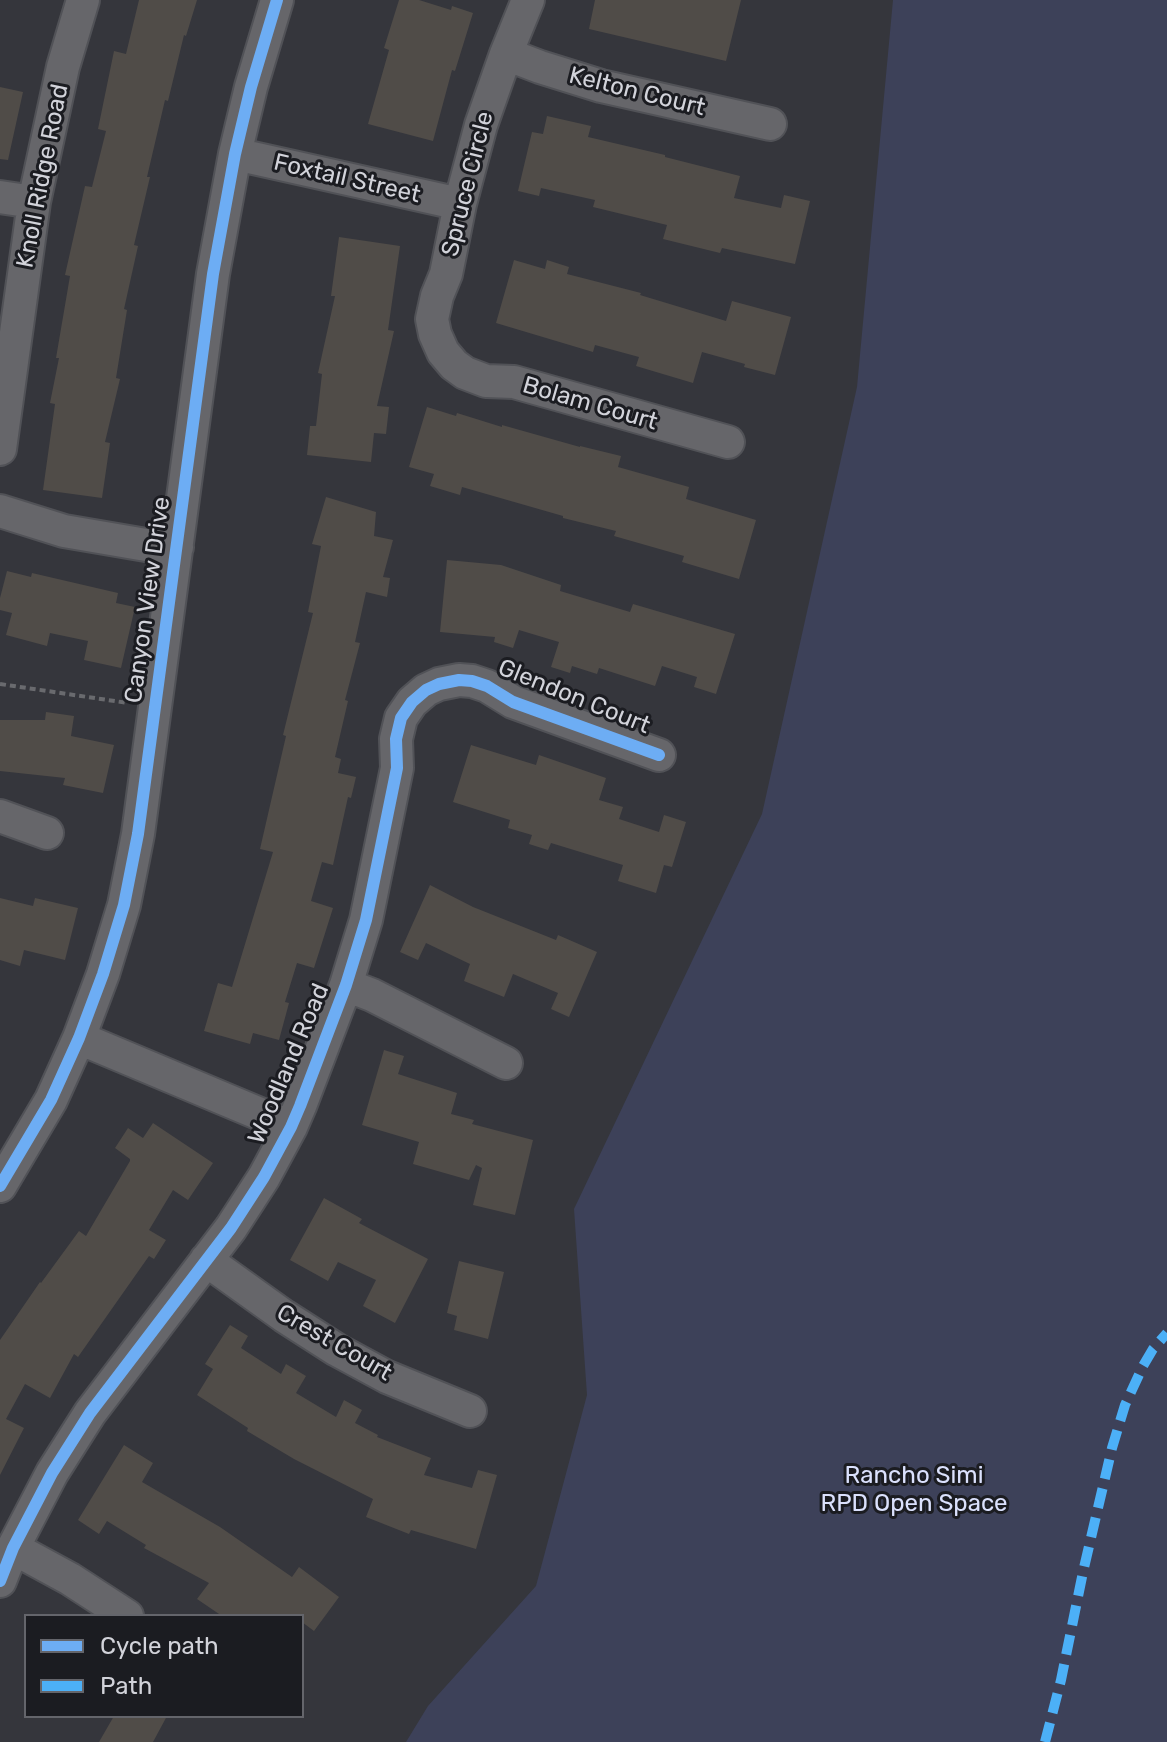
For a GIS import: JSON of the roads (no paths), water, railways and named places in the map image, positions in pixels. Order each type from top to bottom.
[{"type":"street","name":"Knoll Ridge Road","points":[[0,449],[34,202],[63,67],[83,0]]},
{"type":"street","name":"Canyon View Drive","points":[[0,1186],[51,1100],[79,1038],[124,905],[138,834],[156,707],[213,274],[235,154],[277,0]]},
{"type":"street","name":"Spruce Circle","points":[[454,365],[443,352],[432,319],[446,274],[481,125],[528,0]]},
{"type":"street","name":"Kelton Court","points":[[506,54],[601,86],[770,124]]},
{"type":"street","name":"Foxtail Street","points":[[235,154],[460,204]]},
{"type":"street","points":[[0,197],[34,202]]},
{"type":"street","name":"Bolam Court","points":[[454,365],[486,381],[514,382],[728,442]]},
{"type":"street","points":[[0,511],[64,531],[177,547]]},
{"type":"street","name":"Woodland Road","points":[[0,1581],[13,1548],[52,1473],[90,1413],[231,1228],[291,1127],[346,985],[366,920],[397,768],[396,739],[401,718],[412,702],[426,690],[459,680],[472,681]]},
{"type":"street","name":"Glendon Court","points":[[472,681],[513,702],[659,755]]},
{"type":"street","points":[[0,816],[47,833]]},
{"type":"street","points":[[346,985],[372,995],[506,1063]]},
{"type":"street","points":[[79,1038],[291,1127]]},
{"type":"street","name":"Crest Court","points":[[206,1260],[337,1350],[387,1377],[470,1411]]},
{"type":"street","points":[[13,1548],[70,1579],[124,1614]]},
{"type":"park label","name":"Rancho Simi RPD Open Space","points":[[914,1490]]}]
